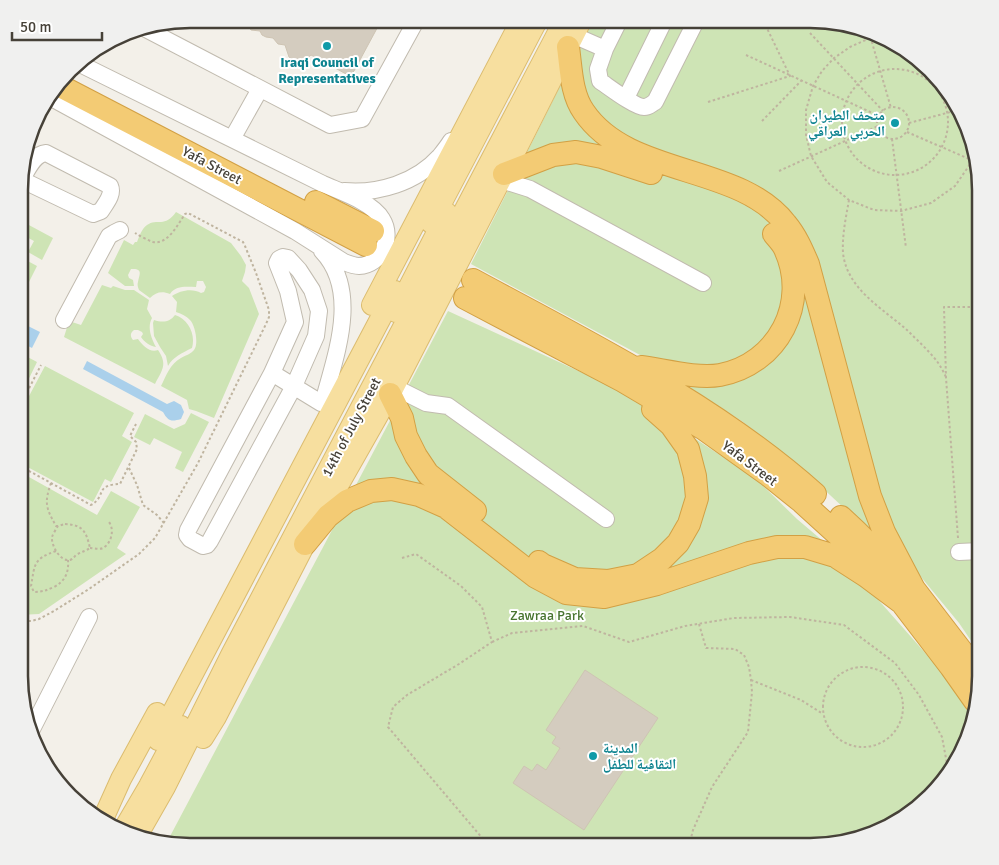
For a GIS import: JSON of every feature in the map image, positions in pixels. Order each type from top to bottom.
[{"type":"highway","points":[[572,30],[571,73],[575,93],[583,111],[598,130],[620,145],[642,156],[733,187],[757,199],[771,209],[785,223],[797,240],[808,264],[870,496],[908,596]]},
{"type":"highway","name":"Yafa Street","points":[[64,87],[370,238],[74,77]]},
{"type":"highway","points":[[502,177],[553,155],[576,152],[602,157],[705,190],[731,202],[752,213],[769,227],[785,248],[792,269],[794,293],[790,312],[784,329],[772,347],[757,361],[738,370],[712,376],[627,373]]},
{"type":"highway","name":"Yafa Street","points":[[469,289],[627,373],[736,451],[795,496],[908,596],[972,666]]},
{"type":"highway","points":[[392,390],[406,436],[428,474],[544,565],[575,579],[608,581],[638,576],[662,559],[678,543],[690,524],[697,498],[695,476],[688,449],[671,425],[627,373]]},
{"type":"highway","points":[[305,544],[328,516],[347,501],[371,491],[392,489],[419,495],[446,507],[536,577],[566,593],[604,597],[657,584],[749,553],[777,547],[805,547],[835,556],[866,576],[908,596]]},
{"type":"highway","name":"Yafa Street","points":[[908,596],[951,667],[970,694]]},
{"type":"main road","points":[[105,814],[121,779],[517,28]]},
{"type":"main road","points":[[116,820],[533,28]]},
{"type":"main road","name":"14th of July Street","points":[[127,824],[217,658],[545,28]]},
{"type":"main road","points":[[165,787],[188,761],[207,732],[305,544],[392,390],[502,177],[572,30]]},
{"type":"main road","name":"14th of July Street","points":[[141,830],[165,787],[231,655],[572,30]]},
{"type":"street","points":[[152,32],[330,125],[362,119],[412,28]]},
{"type":"street","points":[[616,28],[598,70],[600,80],[642,107],[649,106],[655,102],[692,28]]},
{"type":"street","points":[[626,98],[660,28]]},
{"type":"street","points":[[572,30],[606,49]]},
{"type":"street","points":[[55,100],[278,222],[344,262],[360,266],[368,264],[382,252],[387,236],[386,227],[382,219],[368,206],[85,66]]},
{"type":"street","points":[[232,139],[260,89]]},
{"type":"street","points":[[335,190],[364,191],[385,188],[405,181],[424,171],[439,157],[472,113]]},
{"type":"street","points":[[28,183],[93,214],[101,211],[112,190],[110,186],[46,154],[40,154],[36,157],[29,167]]},
{"type":"street","points":[[502,177],[530,189],[703,283]]},
{"type":"street","points":[[64,320],[109,236],[117,231],[106,224],[101,211]]},
{"type":"street","points":[[272,373],[322,401],[340,337],[342,303],[337,276],[329,258],[309,240]]},
{"type":"street","points":[[283,257],[288,258],[299,270],[312,290],[319,311],[316,336],[294,386],[210,541],[207,545],[203,546],[190,539],[187,535],[188,530],[272,373],[295,322],[288,291],[277,263],[283,257]]},
{"type":"street","points":[[392,390],[426,403],[448,406],[606,519]]},
{"type":"street","points":[[960,552],[972,551]]},
{"type":"street","points":[[35,723],[89,617]]},
{"type":"path","points":[[767,28],[790,76]]},
{"type":"path","points":[[810,33],[883,111]]},
{"type":"path","points":[[868,39],[850,47],[834,58],[822,71],[813,86],[806,110],[806,135],[811,156],[827,182],[849,200],[874,210],[901,211],[931,203],[955,186],[969,166]]},
{"type":"path","points":[[871,40],[891,108]]},
{"type":"path","points":[[746,56],[879,116]]},
{"type":"path","points":[[932,85],[915,72],[898,68],[880,70],[858,84],[846,101],[843,114],[843,128],[846,140],[854,155],[866,166],[880,172],[896,175],[910,173],[923,167],[934,158],[942,147],[948,130],[948,112],[943,98]]},
{"type":"path","points":[[708,102],[790,76]]},
{"type":"path","points":[[762,121],[801,81]]},
{"type":"path","points":[[896,108],[905,113],[909,123],[907,132],[900,138],[886,138],[879,131],[879,116],[883,111],[896,108]]},
{"type":"path","points":[[909,123],[951,111]]},
{"type":"path","points":[[780,171],[878,126]]},
{"type":"path","points":[[907,132],[968,158]]},
{"type":"path","points":[[892,139],[906,248]]},
{"type":"path","points":[[849,200],[843,244],[846,264],[851,277],[867,297],[906,329],[931,354],[946,378]]},
{"type":"path","points":[[28,621],[39,619],[54,611],[139,554],[155,538],[198,463],[269,317],[269,310],[256,273],[242,242],[188,213],[185,214],[170,235],[162,242],[154,242],[130,231],[117,231]]},
{"type":"path","points":[[971,307],[944,307],[946,378],[960,552],[972,565]]},
{"type":"path","points":[[28,390],[41,364]]},
{"type":"path","points":[[28,470],[91,505],[96,503],[104,487],[108,484],[120,484],[137,448],[136,442],[130,436],[136,424]]},
{"type":"path","points":[[128,467],[137,484],[143,505],[157,515],[164,523]]},
{"type":"path","points":[[51,483],[47,495],[47,503],[49,512],[56,526],[58,526]]},
{"type":"path","points":[[90,548],[88,538],[83,529],[74,525],[65,524],[58,526],[52,536],[56,551],[61,557],[72,560],[78,554],[90,548],[104,548],[113,533],[112,524],[108,521]]},
{"type":"path","points":[[56,551],[45,555],[37,562],[31,586],[34,592],[45,591],[59,584],[65,578],[68,560]]},
{"type":"path","points":[[402,558],[416,554],[461,586],[482,607],[492,642]]},
{"type":"path","points":[[483,838],[388,726],[393,707],[407,695],[492,642],[512,633],[583,626],[629,642],[684,626],[734,618],[790,617],[844,625],[895,663],[919,695],[942,736],[947,761]]},
{"type":"path","points":[[692,837],[712,787],[748,732],[752,692],[749,667],[744,655],[735,649],[706,648],[698,624]]},
{"type":"path","points":[[751,680],[801,700],[823,714],[824,720],[835,737],[853,747],[875,746],[894,733],[902,713],[902,702],[898,688],[886,674],[873,668],[858,667],[843,672],[832,681],[823,697],[823,714]]},
{"type":"green space","points":[[589,28],[820,28],[851,33],[871,40],[891,49],[908,61],[938,91],[955,118],[963,137],[971,179],[972,642],[959,623],[907,560],[860,523],[801,468],[743,422],[640,355],[471,264]]},
{"type":"green space","points":[[176,212],[231,243],[246,265],[242,281],[249,288],[259,314],[214,418],[189,409],[187,400],[161,386],[171,367],[193,351],[196,343],[192,322],[176,312],[177,302],[172,296],[187,290],[204,292],[206,287],[203,281],[197,281],[196,287],[178,288],[170,294],[159,293],[150,298],[139,290],[140,273],[138,270],[131,269],[128,275],[133,280],[134,286],[125,286],[108,273],[124,240],[133,245],[137,242],[145,226],[168,220]]},
{"type":"green space","points":[[28,225],[53,238],[42,260],[28,252],[34,241],[28,238]]},
{"type":"green space","points":[[28,261],[37,266],[28,284]]},
{"type":"green space","points":[[102,285],[111,288],[113,286],[125,290],[134,290],[149,300],[147,309],[152,318],[150,332],[156,347],[144,341],[141,337],[142,332],[138,330],[134,330],[131,336],[133,340],[138,339],[149,350],[158,350],[161,355],[163,367],[155,384],[64,337],[69,321],[81,325]]},
{"type":"green space","name":"Zawraa Park","points":[[448,311],[624,392],[755,478],[797,519],[837,553],[942,672],[968,709],[963,728],[955,747],[944,766],[924,790],[900,810],[881,821],[862,829],[841,834],[820,837],[190,838],[170,836]]},
{"type":"green space","points":[[175,315],[184,320],[190,328],[193,343],[192,348],[175,358],[168,366],[166,356],[154,336],[153,323],[154,320],[163,322],[169,320]]},
{"type":"green space","points":[[28,357],[37,362],[28,381]]},
{"type":"green space","points":[[45,366],[134,413],[122,436],[132,442],[111,482],[105,479],[93,502],[28,467],[28,398]]},
{"type":"green space","points":[[191,413],[209,422],[183,472],[175,468],[182,452],[154,438],[150,445],[134,437],[145,414],[174,429],[185,424]]},
{"type":"green space","points":[[28,476],[97,515],[111,491],[140,507],[117,548],[126,554],[39,614],[28,615]]},
{"type":"water","points":[[28,326],[40,332],[32,348],[28,346]]},
{"type":"water","points":[[87,361],[167,404],[174,401],[181,405],[184,412],[181,419],[170,420],[163,412],[83,369]]},
{"type":"building","name":"Iraqi Council of Representatives","points":[[250,28],[377,28],[354,71],[348,75],[311,55],[305,60],[296,62],[289,57],[285,45],[278,44],[273,38],[262,35],[260,31],[251,30]]},
{"type":"building","name":"المدينة الثقافية للطفل","points":[[585,670],[658,718],[584,830],[513,783],[524,766],[532,771],[537,764],[546,770],[560,748],[552,743],[556,737],[546,730]]},
{"type":"place","name":"Iraqi Council of Representatives","points":[[327,46]]},
{"type":"place","name":"متحف الطيران الحربي العراقي","points":[[895,123]]},
{"type":"place","name":"المدينة الثقافية للطفل","points":[[593,756]]}]
